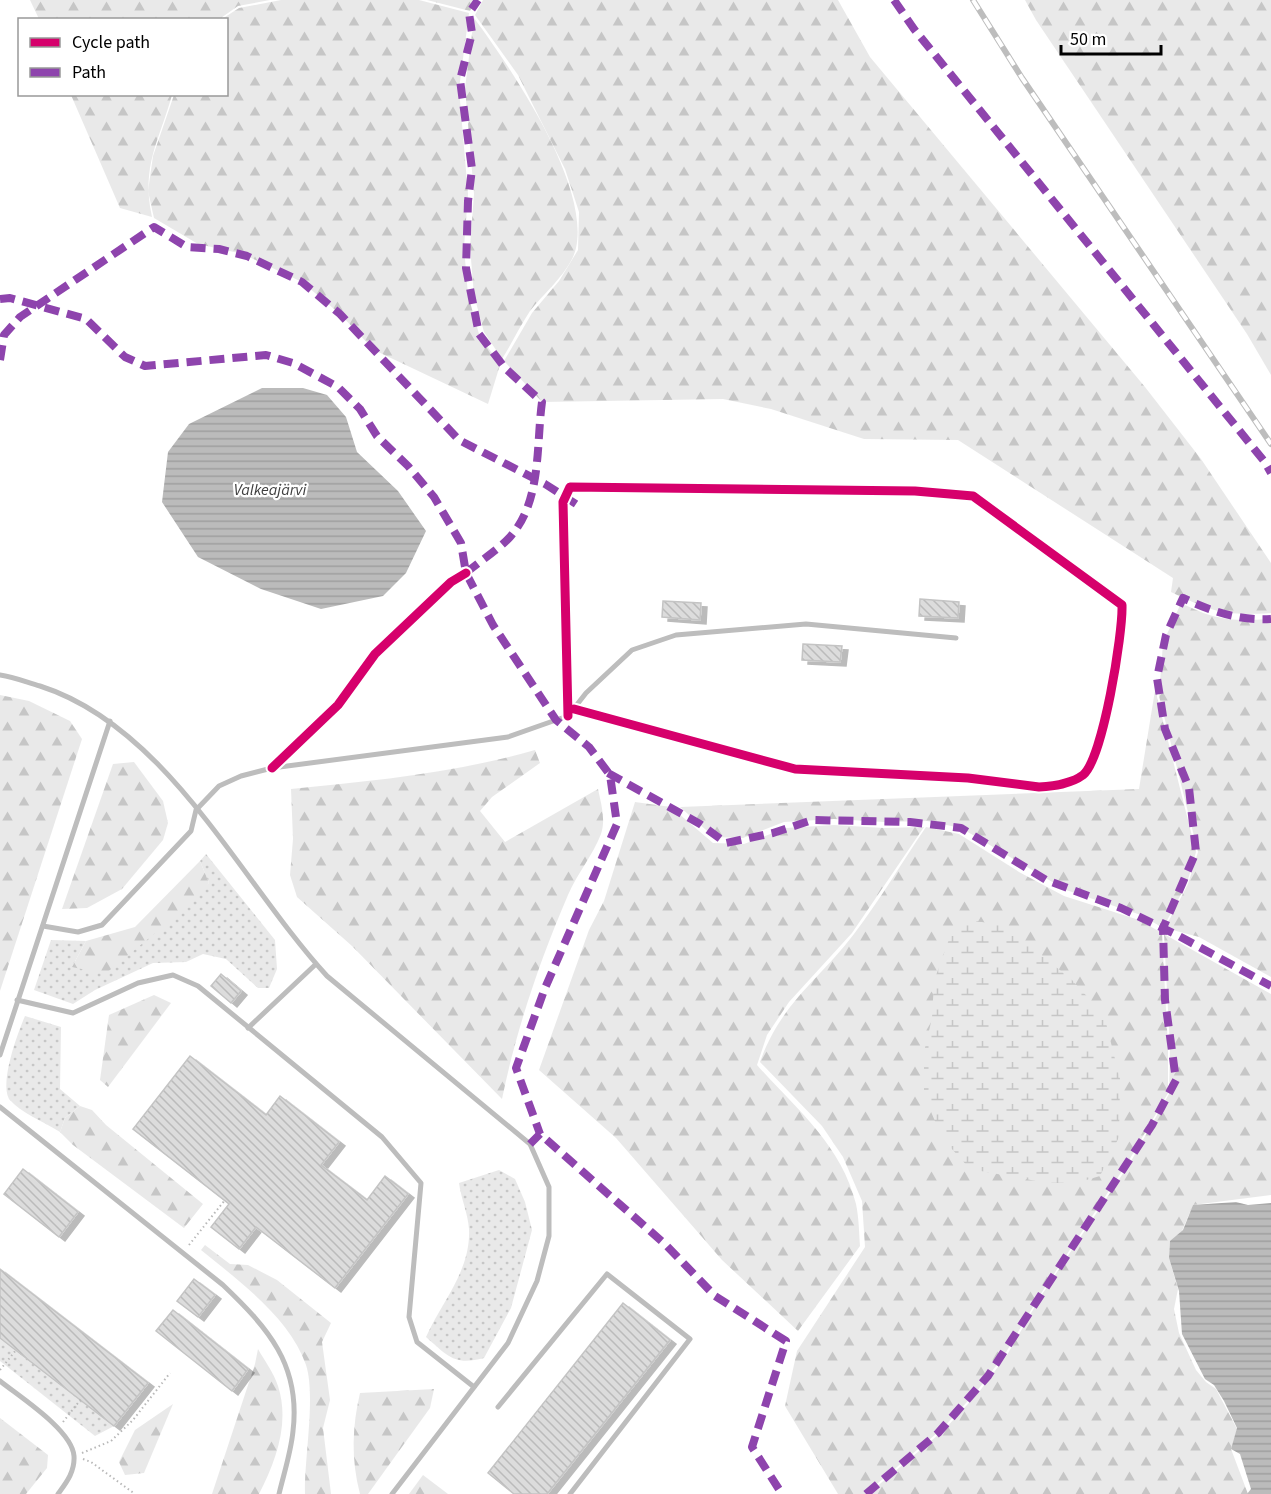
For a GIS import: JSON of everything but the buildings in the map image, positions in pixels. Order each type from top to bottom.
[{"type":"street","points":[[570,487],[915,491],[973,496],[1122,605],[1118,646],[1097,751],[1084,774],[1055,786],[1039,787],[890,773],[795,769],[571,713],[563,502],[570,487]]},
{"type":"street","points":[[272,768],[338,705],[375,654],[451,582],[466,573]]},
{"type":"lane","points":[[43,926],[78,932],[102,925],[191,831],[196,810],[219,786],[241,776],[272,768],[508,736],[571,713],[586,693],[632,650],[676,635],[806,624],[956,638]]},
{"type":"lane","points":[[0,675],[69,695],[110,721],[153,757],[327,976],[530,1144],[549,1187],[549,1236],[537,1281],[508,1343],[392,1494]]},
{"type":"lane","points":[[0,1055],[110,721]]},
{"type":"lane","points":[[248,1028],[316,964]]},
{"type":"lane","points":[[17,1000],[73,1013],[138,983],[173,975],[198,986],[382,1137],[421,1183],[410,1317],[417,1342],[474,1387]]},
{"type":"lane","points":[[0,1107],[49,1149],[183,1252],[256,1316],[279,1347],[287,1367],[294,1410],[293,1433],[279,1494]]},
{"type":"lane","points":[[498,1407],[607,1274],[690,1339],[570,1494]]},
{"type":"lane","points":[[0,1381],[69,1441],[74,1456],[70,1477],[58,1494]]},
{"type":"path","points":[[183,1252],[225,1200]]},
{"type":"path","points":[[0,1370],[16,1350]]},
{"type":"path","points":[[74,1456],[111,1441],[133,1420],[170,1373]]},
{"type":"path","points":[[57,1429],[81,1399]]},
{"type":"path","points":[[74,1456],[91,1462],[135,1494]]},
{"type":"green space","points":[[30,0],[270,0],[238,6],[221,18],[39,18]]},
{"type":"green space","points":[[281,0],[419,0],[469,13],[459,89],[468,194],[464,247],[468,295],[479,334],[500,365],[488,404],[374,350],[340,314],[302,282],[243,254],[198,244],[154,218],[148,191],[153,156],[174,96],[228,96],[228,18],[224,18],[239,8]]},
{"type":"green space","points":[[427,0],[476,0],[470,11]]},
{"type":"green space","points":[[483,0],[838,0],[870,57],[1145,387],[1201,459],[1271,563],[1271,613],[1241,614],[1219,611],[1171,592],[1173,578],[958,440],[864,439],[771,409],[723,399],[542,402],[504,361],[532,313],[559,281],[578,250],[579,212],[565,169],[518,75],[475,15]]},
{"type":"green space","points":[[1025,0],[1271,0],[1271,375],[1247,334],[1036,20]]},
{"type":"green space","points":[[474,18],[508,66],[544,128],[560,160],[571,192],[577,222],[576,248],[569,265],[530,311],[502,359],[484,332],[474,295],[470,247],[474,194],[465,88]]},
{"type":"green space","points":[[71,96],[172,96],[150,168],[149,199],[152,217],[120,208]]},
{"type":"green space","points":[[1181,603],[1224,618],[1271,619],[1271,977],[1199,937],[1165,928],[1188,884],[1198,852],[1159,696],[1163,643]]},
{"type":"green space","points":[[1157,678],[1157,697],[1196,852],[1187,883],[1163,928],[1141,915],[1066,890],[961,828],[927,821],[884,822],[834,819],[784,822],[743,838],[714,837],[680,807],[1139,789]]},
{"type":"green space","points":[[0,695],[29,701],[70,721],[82,739],[0,991]]},
{"type":"green space","points":[[535,750],[540,763],[492,797],[480,811],[505,842],[598,789],[603,823],[598,842],[568,895],[548,945],[514,1047],[502,1099],[352,946],[297,897],[290,875],[293,839],[291,789],[444,770]]},
{"type":"green space","points":[[134,762],[163,801],[168,823],[163,840],[122,889],[87,908],[62,909],[113,764]]},
{"type":"green space","points":[[635,802],[671,807],[713,843],[744,844],[786,828],[834,825],[884,828],[924,827],[852,933],[789,1002],[767,1035],[757,1065],[802,1112],[828,1145],[840,1163],[857,1209],[860,1246],[798,1331],[722,1260],[616,1138],[539,1070],[589,930],[604,901]]},
{"type":"green space","points":[[926,827],[959,834],[1019,872],[1064,896],[1139,920],[1162,933],[1168,1093],[1128,1162],[1040,1295],[1005,1354],[977,1391],[943,1428],[865,1494],[838,1494],[785,1406],[797,1351],[865,1247],[862,1201],[843,1157],[822,1126],[760,1062],[778,1024],[789,1008],[854,934]]},
{"type":"green space","points":[[206,854],[275,940],[277,969],[269,988],[258,988],[226,959],[203,954],[186,962],[153,963],[95,990],[73,1004],[34,990],[51,940],[86,941],[72,967],[209,883],[200,861]]},
{"type":"green space","points":[[200,861],[209,883],[159,930],[105,974],[72,967],[86,941],[135,927]]},
{"type":"green space","points":[[976,921],[1006,926],[1072,980],[1104,1015],[1120,1079],[1119,1137],[1100,1176],[1076,1183],[1047,1183],[970,1169],[942,1138],[924,1095],[924,1052],[932,1018],[934,981],[952,931]]},
{"type":"green space","points":[[1164,934],[1271,994],[1271,1195],[1193,1205],[1182,1231],[1170,1242],[1169,1258],[1178,1289],[1174,1309],[1179,1333],[1196,1370],[1206,1382],[1216,1389],[1237,1429],[1231,1449],[1248,1494],[868,1494],[944,1430],[979,1392],[1007,1355],[1041,1296],[1130,1163],[1169,1094],[1170,1047]]},
{"type":"green space","points":[[154,995],[171,1003],[108,1087],[100,1080],[109,1015]]},
{"type":"green space","points":[[25,1016],[61,1027],[60,1089],[80,1106],[65,1118],[60,1132],[26,1113],[9,1099],[8,1070]]},
{"type":"green space","points":[[80,1106],[92,1110],[106,1125],[203,1204],[184,1228],[73,1145],[60,1132],[65,1118]]},
{"type":"green space","points":[[499,1170],[515,1179],[525,1202],[532,1230],[511,1308],[484,1358],[458,1360],[446,1354],[426,1337],[465,1259],[469,1229],[459,1183]]},
{"type":"green space","points":[[205,1245],[230,1264],[248,1265],[277,1280],[331,1323],[322,1342],[330,1400],[323,1428],[331,1494],[305,1494],[310,1393],[306,1365],[298,1348],[276,1316],[231,1274],[201,1250]]},
{"type":"green space","points":[[0,1338],[114,1426],[95,1436],[0,1361]]},
{"type":"green space","points":[[258,1349],[274,1376],[281,1400],[282,1428],[276,1455],[259,1494],[212,1494],[255,1364]]},
{"type":"green space","points":[[434,1389],[430,1408],[368,1494],[360,1494],[355,1469],[354,1444],[355,1418],[360,1393]]},
{"type":"green space","points":[[173,1404],[144,1473],[125,1475],[119,1462],[135,1430]]},
{"type":"green space","points":[[0,1418],[48,1455],[47,1468],[26,1494],[0,1494]]},
{"type":"green space","points":[[423,1475],[448,1494],[409,1494]]},
{"type":"water","name":"Valkeajärvi","points":[[262,388],[303,388],[327,395],[346,417],[357,452],[398,491],[426,531],[406,573],[383,596],[321,609],[261,589],[198,557],[162,502],[168,452],[189,424]]},
{"type":"water","points":[[1236,1202],[1248,1205],[1271,1203],[1271,1494],[1247,1494],[1251,1489],[1240,1454],[1231,1449],[1237,1428],[1214,1385],[1205,1379],[1182,1334],[1179,1291],[1169,1258],[1170,1241],[1183,1230],[1193,1205]]},
{"type":"railway","points":[[973,0],[1022,78],[1271,444]]},
{"type":"marked path","points":[[466,573],[510,537],[528,507],[536,472],[542,402],[505,368],[479,334],[466,268],[468,201],[472,169],[460,80],[472,33],[469,13],[478,0]]},
{"type":"marked path","points":[[894,0],[914,29],[1264,461],[1271,473]]},
{"type":"marked path","points":[[0,360],[4,335],[20,317],[154,227],[187,247],[219,249],[247,256],[302,282],[340,314],[459,440],[545,484],[576,504]]},
{"type":"marked path","points":[[0,299],[10,298],[86,319],[125,357],[145,366],[266,355],[293,363],[338,387],[360,409],[377,436],[408,466],[434,497],[461,543],[466,573],[493,625],[556,720],[589,747],[610,775],[617,824],[545,988],[516,1068],[540,1134]]},
{"type":"marked path","points":[[866,1494],[938,1433],[988,1376],[1152,1125],[1176,1080],[1165,1000],[1163,928],[1196,852],[1189,788],[1165,729],[1157,678],[1166,635],[1183,598],[1225,614],[1271,619]]},
{"type":"marked path","points":[[608,773],[700,824],[726,843],[773,833],[812,820],[910,822],[961,828],[1046,880],[1121,908],[1179,936],[1271,986]]},
{"type":"marked path","points":[[530,1144],[540,1134],[666,1245],[715,1296],[786,1341],[752,1447],[782,1494]]},
{"type":"cycle path","points":[[568,716],[563,502],[570,487],[915,491],[973,496],[1122,605],[1115,667],[1098,746],[1083,775],[1073,781],[1056,785],[1039,787],[968,778],[795,769],[574,709]]},
{"type":"cycle path","points":[[272,768],[338,705],[375,654],[451,582],[466,573]]}]
